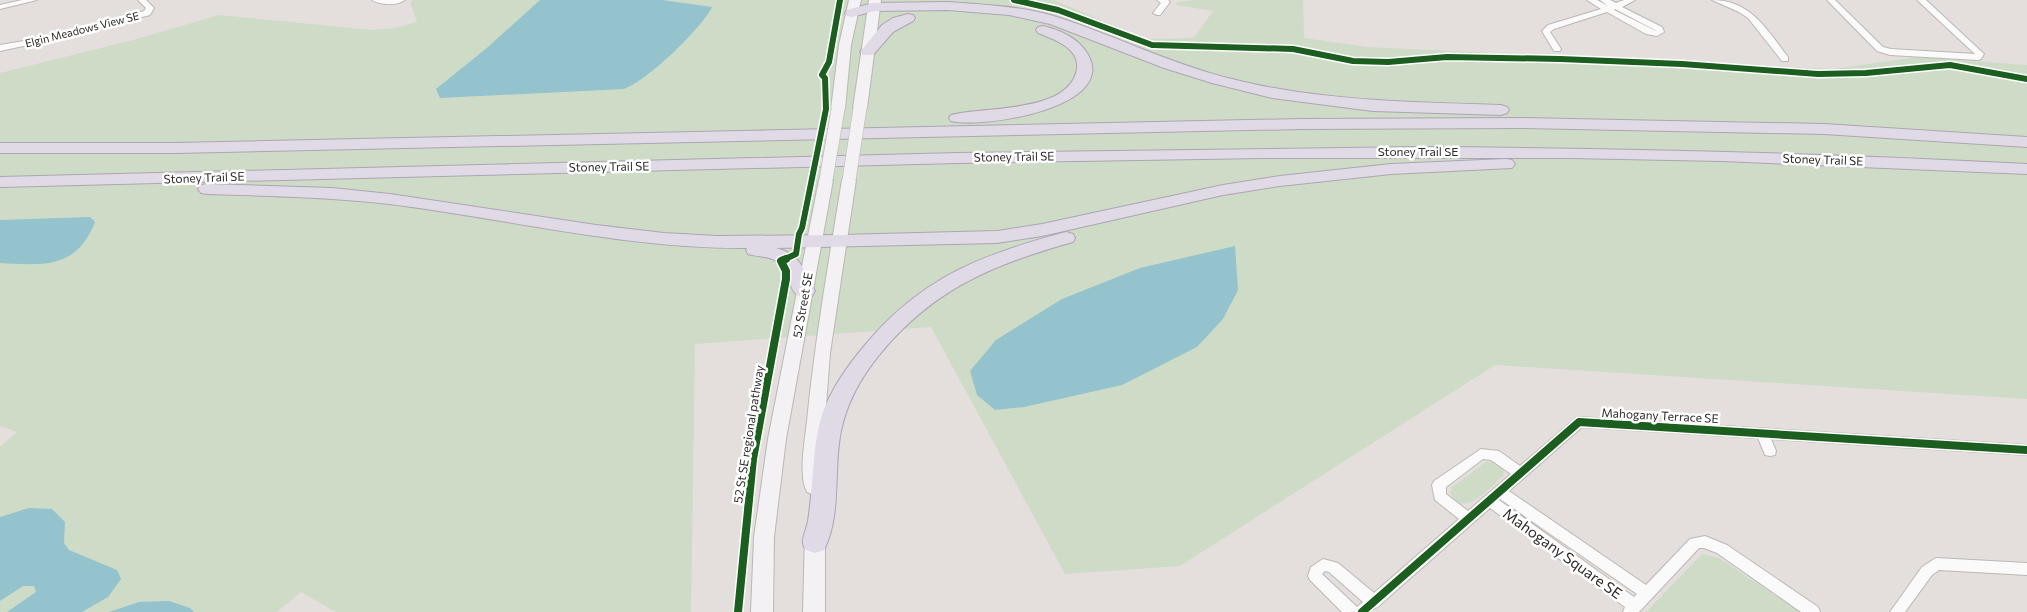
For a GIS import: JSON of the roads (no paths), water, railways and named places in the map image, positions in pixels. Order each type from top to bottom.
[{"type":"highway","points":[[898,0],[978,8],[1054,21],[1169,65],[1218,80],[1272,93],[1334,102],[1418,108],[1775,122],[1824,129]]},
{"type":"highway","points":[[854,6],[873,8],[948,6]]},
{"type":"highway","points":[[594,139],[635,131],[935,120],[1001,115],[1036,108],[1061,98],[1078,86],[1086,72],[1084,59],[1076,47],[1063,38],[1043,30],[1008,22],[908,18],[873,8]]},
{"type":"highway","points":[[868,52],[875,47],[886,28],[908,18]]},
{"type":"highway","name":"Stoney Trail SE","points":[[0,148],[176,148],[1311,124],[1521,123],[1824,129],[2027,142]]},
{"type":"highway","name":"Stoney Trail SE","points":[[0,182],[1033,155],[1331,151],[1558,152],[1932,163],[2027,169]]},
{"type":"highway","points":[[0,187],[14,189],[206,189],[332,193],[419,203],[596,231],[664,239],[716,242],[839,241],[997,237],[1042,230],[1223,190],[1289,179],[1391,169],[1519,164],[1913,169],[1932,163]]},
{"type":"highway","points":[[815,544],[822,513],[824,458],[832,418],[854,373],[883,335],[908,310],[931,293],[964,272],[1041,244],[1228,196],[1360,173]]},
{"type":"highway","points":[[716,242],[770,252],[788,258],[794,268],[799,284],[805,291]]},
{"type":"main road","name":"52 Street SE","points":[[762,612],[764,538],[777,439],[826,180],[838,109],[845,45],[854,6]]},
{"type":"main road","points":[[814,612],[813,459],[822,353],[860,108],[873,8]]},
{"type":"street","points":[[0,7],[33,0]]},
{"type":"street","name":"Elgin Meadows View SE","points":[[0,48],[47,39],[146,12],[150,8],[142,0]]},
{"type":"street","points":[[376,0],[397,2],[401,0]]},
{"type":"street","points":[[1157,13],[1166,2],[1161,0]]},
{"type":"street","points":[[1591,0],[1613,8],[1659,29],[1660,32],[1649,32],[1613,8],[1604,0]]},
{"type":"street","points":[[1558,49],[1546,30],[1613,8],[1631,0]]},
{"type":"street","points":[[1716,0],[1742,10],[1751,16],[1784,59]]},
{"type":"street","points":[[1831,0],[1880,49],[1890,52],[1978,57],[1980,54],[1921,0]]},
{"type":"street","name":"Mahogany Terrace SE","points":[[1362,612],[1579,422],[2027,450]]},
{"type":"street","points":[[1762,433],[1770,451]]},
{"type":"street","points":[[1469,520],[1440,496],[1439,485],[1481,454],[1494,456],[1521,474]]},
{"type":"street","name":"Mahogany Square SE","points":[[1496,496],[1647,593]]},
{"type":"street","name":"Mahogany Square SE","points":[[1496,496],[1633,609],[1695,543],[1705,542],[1722,549],[1813,612]]},
{"type":"street","points":[[1897,612],[1927,571],[1936,564],[2027,569]]},
{"type":"street","points":[[1352,612],[1315,576],[1316,570],[1323,565],[1333,567],[1375,602]]},
{"type":"water","points":[[540,0],[662,0],[712,7],[697,28],[673,53],[634,84],[624,89],[440,98],[436,89],[488,47]]},
{"type":"water","points":[[90,217],[95,222],[87,238],[68,257],[44,264],[0,263],[0,220]]},
{"type":"water","points":[[1235,246],[1238,290],[1223,319],[1197,347],[1122,385],[1024,407],[995,410],[977,395],[970,371],[996,340],[1062,299],[1140,268]]},
{"type":"water","points":[[29,508],[52,509],[65,522],[64,543],[69,550],[117,570],[121,579],[108,597],[82,612],[7,612],[36,592],[34,586],[23,586],[0,601],[0,517]]},
{"type":"water","points":[[169,601],[190,608],[194,612],[109,612],[139,602]]}]
